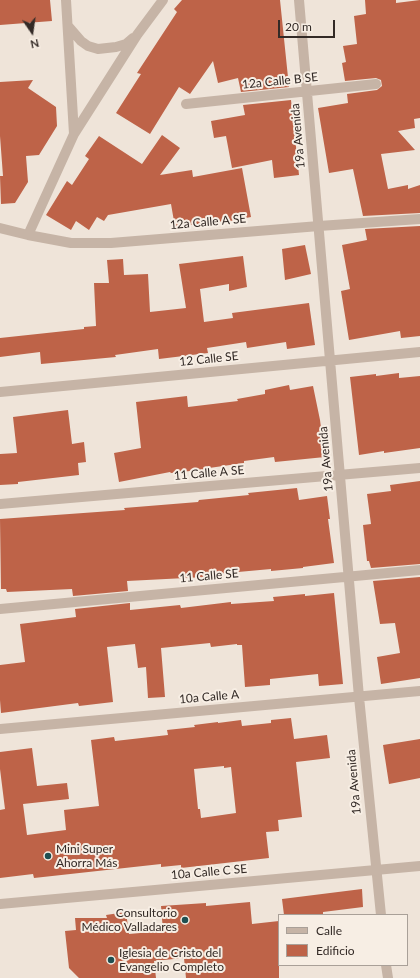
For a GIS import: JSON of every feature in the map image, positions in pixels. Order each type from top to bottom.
[{"type":"street","points":[[66,0],[74,134]]},
{"type":"street","points":[[28,235],[74,134],[137,35],[163,0]]},
{"type":"street","name":"19a Avenida","points":[[299,0],[359,697],[381,914]]},
{"type":"street","points":[[68,26],[85,44],[98,49],[126,44],[137,35]]},
{"type":"street","name":"12a Calle B SE","points":[[186,104],[376,84]]},
{"type":"street","name":"12a Calle A SE","points":[[0,228],[71,243],[111,244],[420,219]]},
{"type":"street","name":"12 Calle SE","points":[[0,392],[420,352]]},
{"type":"street","name":"11 Calle A SE","points":[[0,504],[420,468]]},
{"type":"street","name":"11 Calle SE","points":[[0,609],[420,570]]},
{"type":"street","name":"10a Calle A","points":[[0,729],[420,692]]},
{"type":"street","name":"10a Calle C SE","points":[[0,904],[420,866]]},
{"type":"street","points":[[386,966],[388,978]]},
{"type":"building","points":[[0,0],[50,0],[52,21],[0,25]]},
{"type":"building","points":[[182,0],[280,0],[289,87],[241,92],[238,78],[218,83],[213,61],[190,94],[179,87],[150,134],[116,113],[141,74],[137,73],[177,12],[174,9]]},
{"type":"building","points":[[365,0],[396,0],[396,3],[420,0],[420,118],[414,119],[415,128],[398,131],[415,150],[381,154],[388,189],[408,185],[408,189],[420,185],[420,213],[363,216],[353,169],[329,173],[318,108],[348,103],[347,94],[377,90],[382,86],[381,80],[376,78],[345,81],[342,63],[346,62],[343,46],[357,44],[354,16],[366,14]]},
{"type":"building","points":[[33,80],[28,88],[56,107],[57,126],[39,155],[26,156],[28,182],[15,203],[1,204],[0,176],[3,176],[0,136],[0,82]]},
{"type":"building","points":[[291,100],[299,175],[274,178],[272,160],[232,168],[226,136],[214,138],[211,121],[245,115],[243,105]]},
{"type":"building","points":[[162,135],[180,148],[160,175],[192,170],[193,177],[242,168],[251,217],[225,222],[175,227],[171,204],[108,215],[104,221],[97,217],[89,230],[76,221],[71,230],[46,215],[67,181],[72,185],[89,159],[85,156],[99,136],[142,164]]},
{"type":"building","points":[[420,226],[420,336],[401,338],[400,331],[349,340],[341,291],[350,289],[342,245],[367,240],[365,229]]},
{"type":"building","points":[[305,245],[311,274],[285,280],[282,249]]},
{"type":"building","points":[[243,256],[247,287],[229,291],[229,284],[200,289],[204,322],[233,318],[232,313],[309,303],[315,345],[287,349],[286,342],[247,348],[246,342],[207,348],[208,353],[159,359],[158,349],[115,355],[116,357],[41,364],[40,352],[0,357],[0,338],[84,329],[84,327],[96,326],[94,283],[109,283],[107,260],[123,259],[124,275],[148,274],[150,312],[186,308],[179,264]]},
{"type":"building","points":[[399,373],[399,378],[420,376],[420,448],[359,455],[350,377]]},
{"type":"building","points":[[289,385],[290,390],[313,386],[320,420],[325,457],[275,462],[274,457],[244,461],[244,463],[209,469],[170,472],[119,482],[114,453],[141,448],[136,402],[187,396],[188,407],[238,401],[237,399],[265,394],[265,390]]},
{"type":"building","points":[[68,410],[72,444],[84,442],[86,462],[78,463],[79,475],[18,482],[18,484],[0,485],[0,454],[17,453],[13,417]]},
{"type":"building","points":[[420,481],[420,564],[371,568],[369,561],[367,561],[363,525],[371,524],[367,494],[391,491],[390,485]]},
{"type":"building","points":[[297,488],[299,500],[327,496],[330,519],[328,519],[334,563],[271,571],[271,569],[205,575],[205,577],[127,581],[128,591],[73,596],[72,589],[7,592],[6,589],[1,589],[0,519],[125,510],[124,508],[198,502],[199,500],[249,495],[248,493]]},
{"type":"building","points":[[420,577],[420,678],[381,684],[377,657],[400,653],[395,623],[380,624],[373,581]]},
{"type":"building","points":[[334,593],[343,684],[319,686],[318,674],[270,679],[270,685],[245,687],[242,645],[237,644],[211,647],[210,643],[161,648],[165,697],[148,698],[146,667],[138,668],[135,644],[107,647],[113,702],[79,706],[78,703],[1,713],[0,665],[25,662],[20,624],[76,617],[75,609],[130,603],[130,610],[180,605],[181,608],[231,602],[231,604],[274,601],[273,597]]},
{"type":"building","points":[[291,718],[294,739],[327,735],[330,758],[296,762],[302,817],[278,820],[279,831],[266,832],[269,858],[181,868],[181,865],[161,867],[161,864],[34,878],[33,874],[0,878],[0,810],[5,809],[0,769],[0,752],[32,748],[37,786],[67,783],[69,799],[23,804],[27,835],[66,830],[64,810],[99,806],[91,740],[114,737],[115,741],[168,735],[167,730],[195,727],[194,725],[218,722],[241,720],[242,726],[271,723],[271,720]],"holes":[[[224,766],[224,768],[231,767],[236,813],[201,818],[200,809],[198,809],[194,769]]]},
{"type":"building","points":[[420,739],[420,778],[389,784],[383,745]]},
{"type":"building","points":[[362,889],[363,907],[323,912],[323,914],[284,914],[282,899]]},
{"type":"building","points":[[250,902],[252,924],[278,921],[279,978],[186,978],[184,958],[154,961],[156,978],[79,978],[69,968],[65,931],[76,930],[75,918],[107,918],[106,915],[126,912],[129,934],[163,931],[161,906],[206,903],[206,906]]},
{"type":"place","name":"Mini Super Ahorra Más","points":[[48,856]]},
{"type":"place","name":"Consultorio Médico Valladares","points":[[185,920]]},
{"type":"place","name":"Iglesia de Cristo del Evangelio Completo","points":[[111,960]]}]
